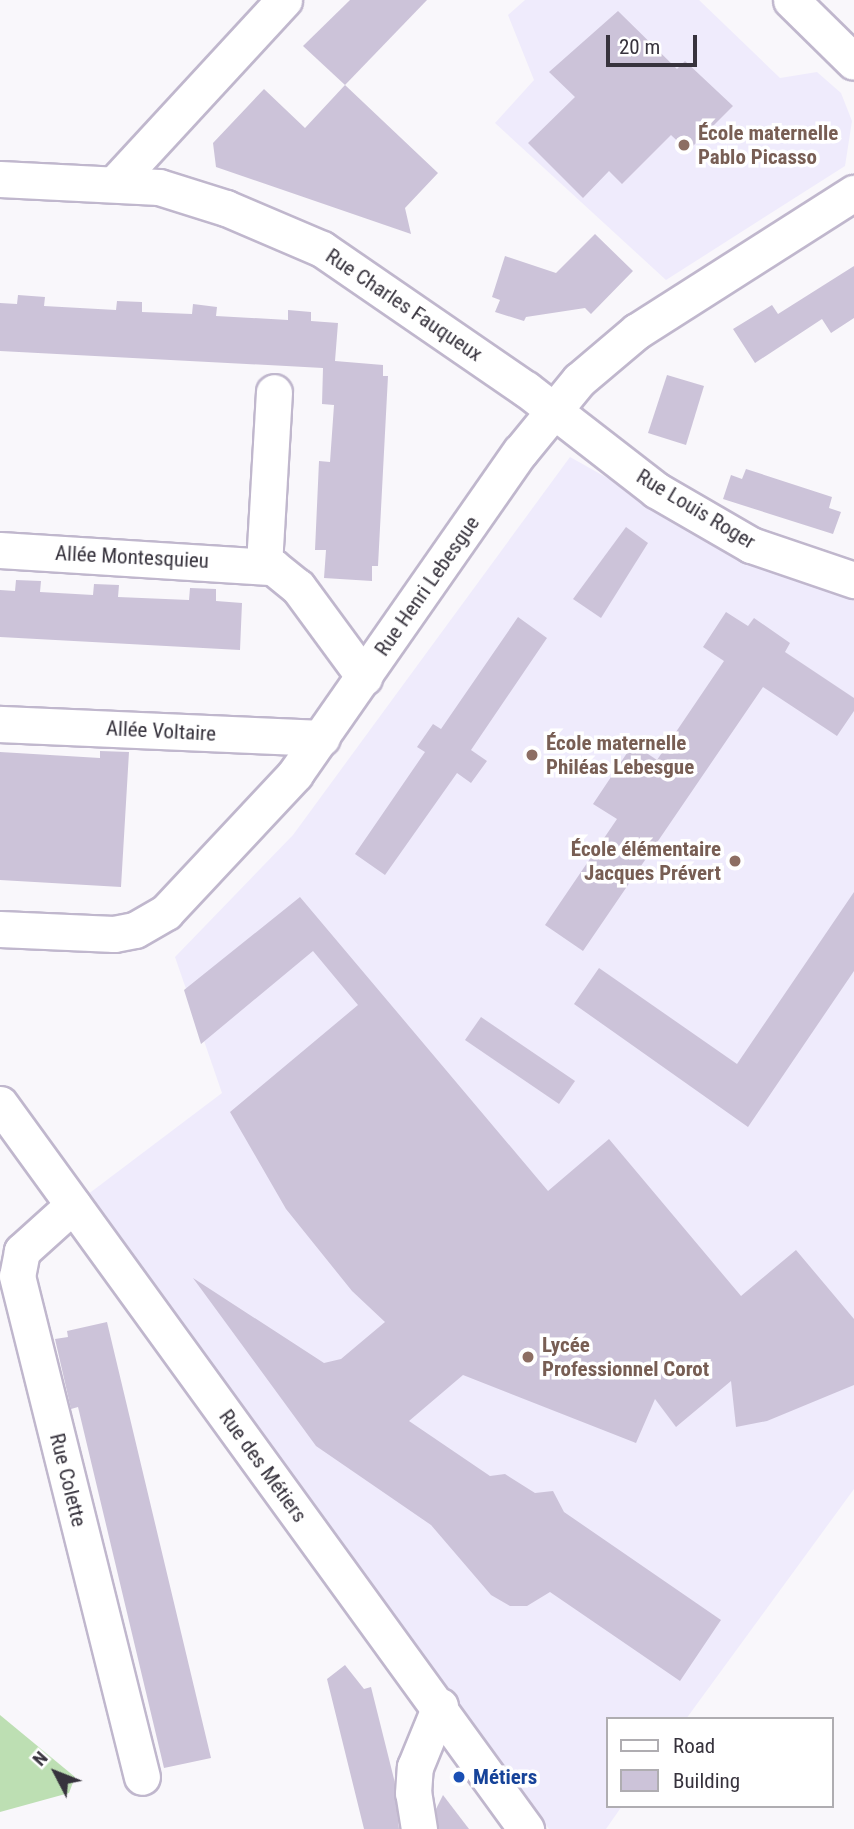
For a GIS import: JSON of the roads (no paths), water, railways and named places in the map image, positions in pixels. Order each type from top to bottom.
[{"type":"street","points":[[116,182],[284,0]]},
{"type":"street","points":[[791,0],[854,62]]},
{"type":"street","name":"Rue Charles Fauqueux","points":[[0,179],[116,182],[196,197],[322,249],[553,408]]},
{"type":"street","name":"Rue Henri Lebesgue","points":[[0,929],[114,934],[156,919],[261,814],[322,738],[553,408],[595,364],[637,331],[854,193]]},
{"type":"street","points":[[264,565],[274,392]]},
{"type":"street","name":"Rue Louis Roger","points":[[553,408],[656,490],[717,526],[761,548],[854,580]]},
{"type":"street","name":"Allée Montesquieu","points":[[0,551],[264,565],[290,578],[364,677]]},
{"type":"street","name":"Allée Voltaire","points":[[0,724],[322,738]]},
{"type":"street","name":"Rue des Métiers","points":[[0,1104],[440,1706],[526,1829]]},
{"type":"street","name":"Rue Colette","points":[[73,1205],[22,1251],[17,1276],[142,1777]]},
{"type":"street","points":[[419,1829],[413,1793],[415,1767],[440,1706]]},
{"type":"place","name":"École maternelle Pablo Picasso","points":[[684,145]]},
{"type":"place","name":"École maternelle Philéas Lebesgue","points":[[532,755]]},
{"type":"place","name":"École élémentaire Jacques Prévert","points":[[735,861]]},
{"type":"place","name":"Lycée Professionnel Corot","points":[[528,1357]]},
{"type":"place","name":"Métiers","points":[[459,1777]]}]
